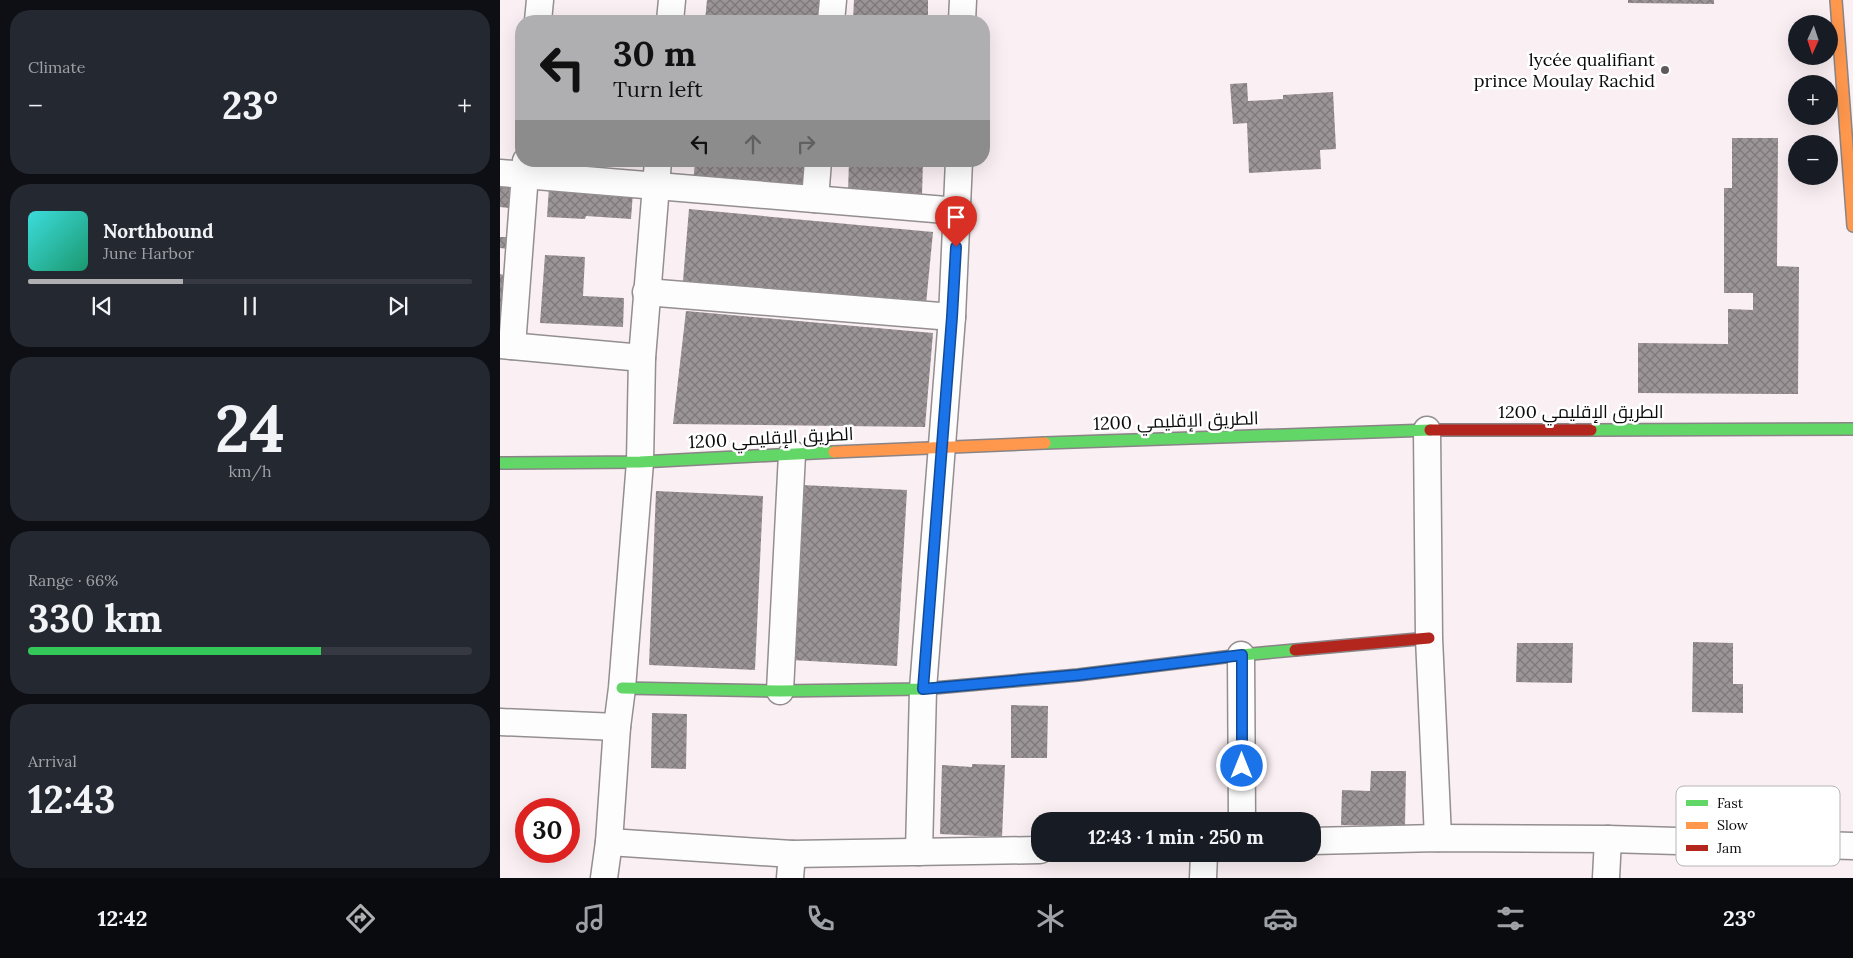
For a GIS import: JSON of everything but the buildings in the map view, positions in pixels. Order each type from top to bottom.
[{"type":"street","points":[[539,15],[540,0]]},
{"type":"street","points":[[671,15],[672,0]]},
{"type":"street","points":[[831,15],[832,0]]},
{"type":"street","points":[[962,15],[963,0]]},
{"type":"street","points":[[1836,0],[1848,109],[1853,226]]},
{"type":"street","points":[[814,199],[817,167]]},
{"type":"street","points":[[919,852],[923,689],[952,317],[959,167]]},
{"type":"street","points":[[642,358],[506,346],[517,170],[657,174],[814,199],[958,211]]},
{"type":"street","points":[[604,878],[609,842],[640,462],[642,358],[657,174]]},
{"type":"street","points":[[646,292],[952,317]]},
{"type":"street","name":"الطريق الإقليمي 1200","points":[[500,463],[640,462],[941,447],[1427,430],[1853,429]]},
{"type":"street","points":[[1427,430],[1429,638],[1438,838]]},
{"type":"street","points":[[780,691],[792,454]]},
{"type":"street","points":[[622,688],[780,691],[923,689],[1078,675],[1242,655],[1429,638]]},
{"type":"street","points":[[1242,655],[1242,812]]},
{"type":"street","points":[[500,722],[617,727]]},
{"type":"street","points":[[1321,841],[1438,838],[1608,838],[1676,840]]},
{"type":"street","points":[[1606,878],[1608,838]]},
{"type":"street","points":[[609,842],[791,866],[919,852],[1031,850]]},
{"type":"street","points":[[1840,846],[1853,846]]},
{"type":"street","points":[[1202,878],[1203,862]]},
{"type":"traffic: fast","points":[[1591,430],[1853,429]]},
{"type":"traffic: fast","points":[[1045,443],[1430,430]]},
{"type":"traffic: fast","points":[[500,463],[640,462],[834,452]]},
{"type":"traffic: fast","points":[[622,688],[780,691],[923,689],[1078,675],[1295,650]]},
{"type":"traffic: slow","points":[[1836,0],[1853,226]]},
{"type":"traffic: slow","points":[[834,452],[1045,443]]},
{"type":"traffic: jam","points":[[1430,430],[1591,430]]},
{"type":"traffic: jam","points":[[1295,650],[1429,638]]},
{"type":"place","name":"lycée qualifiant prince Moulay Rachid","points":[[1665,70]]},
{"type":"route","points":[[956,247],[923,689],[1078,675],[1242,655],[1242,766]]}]
